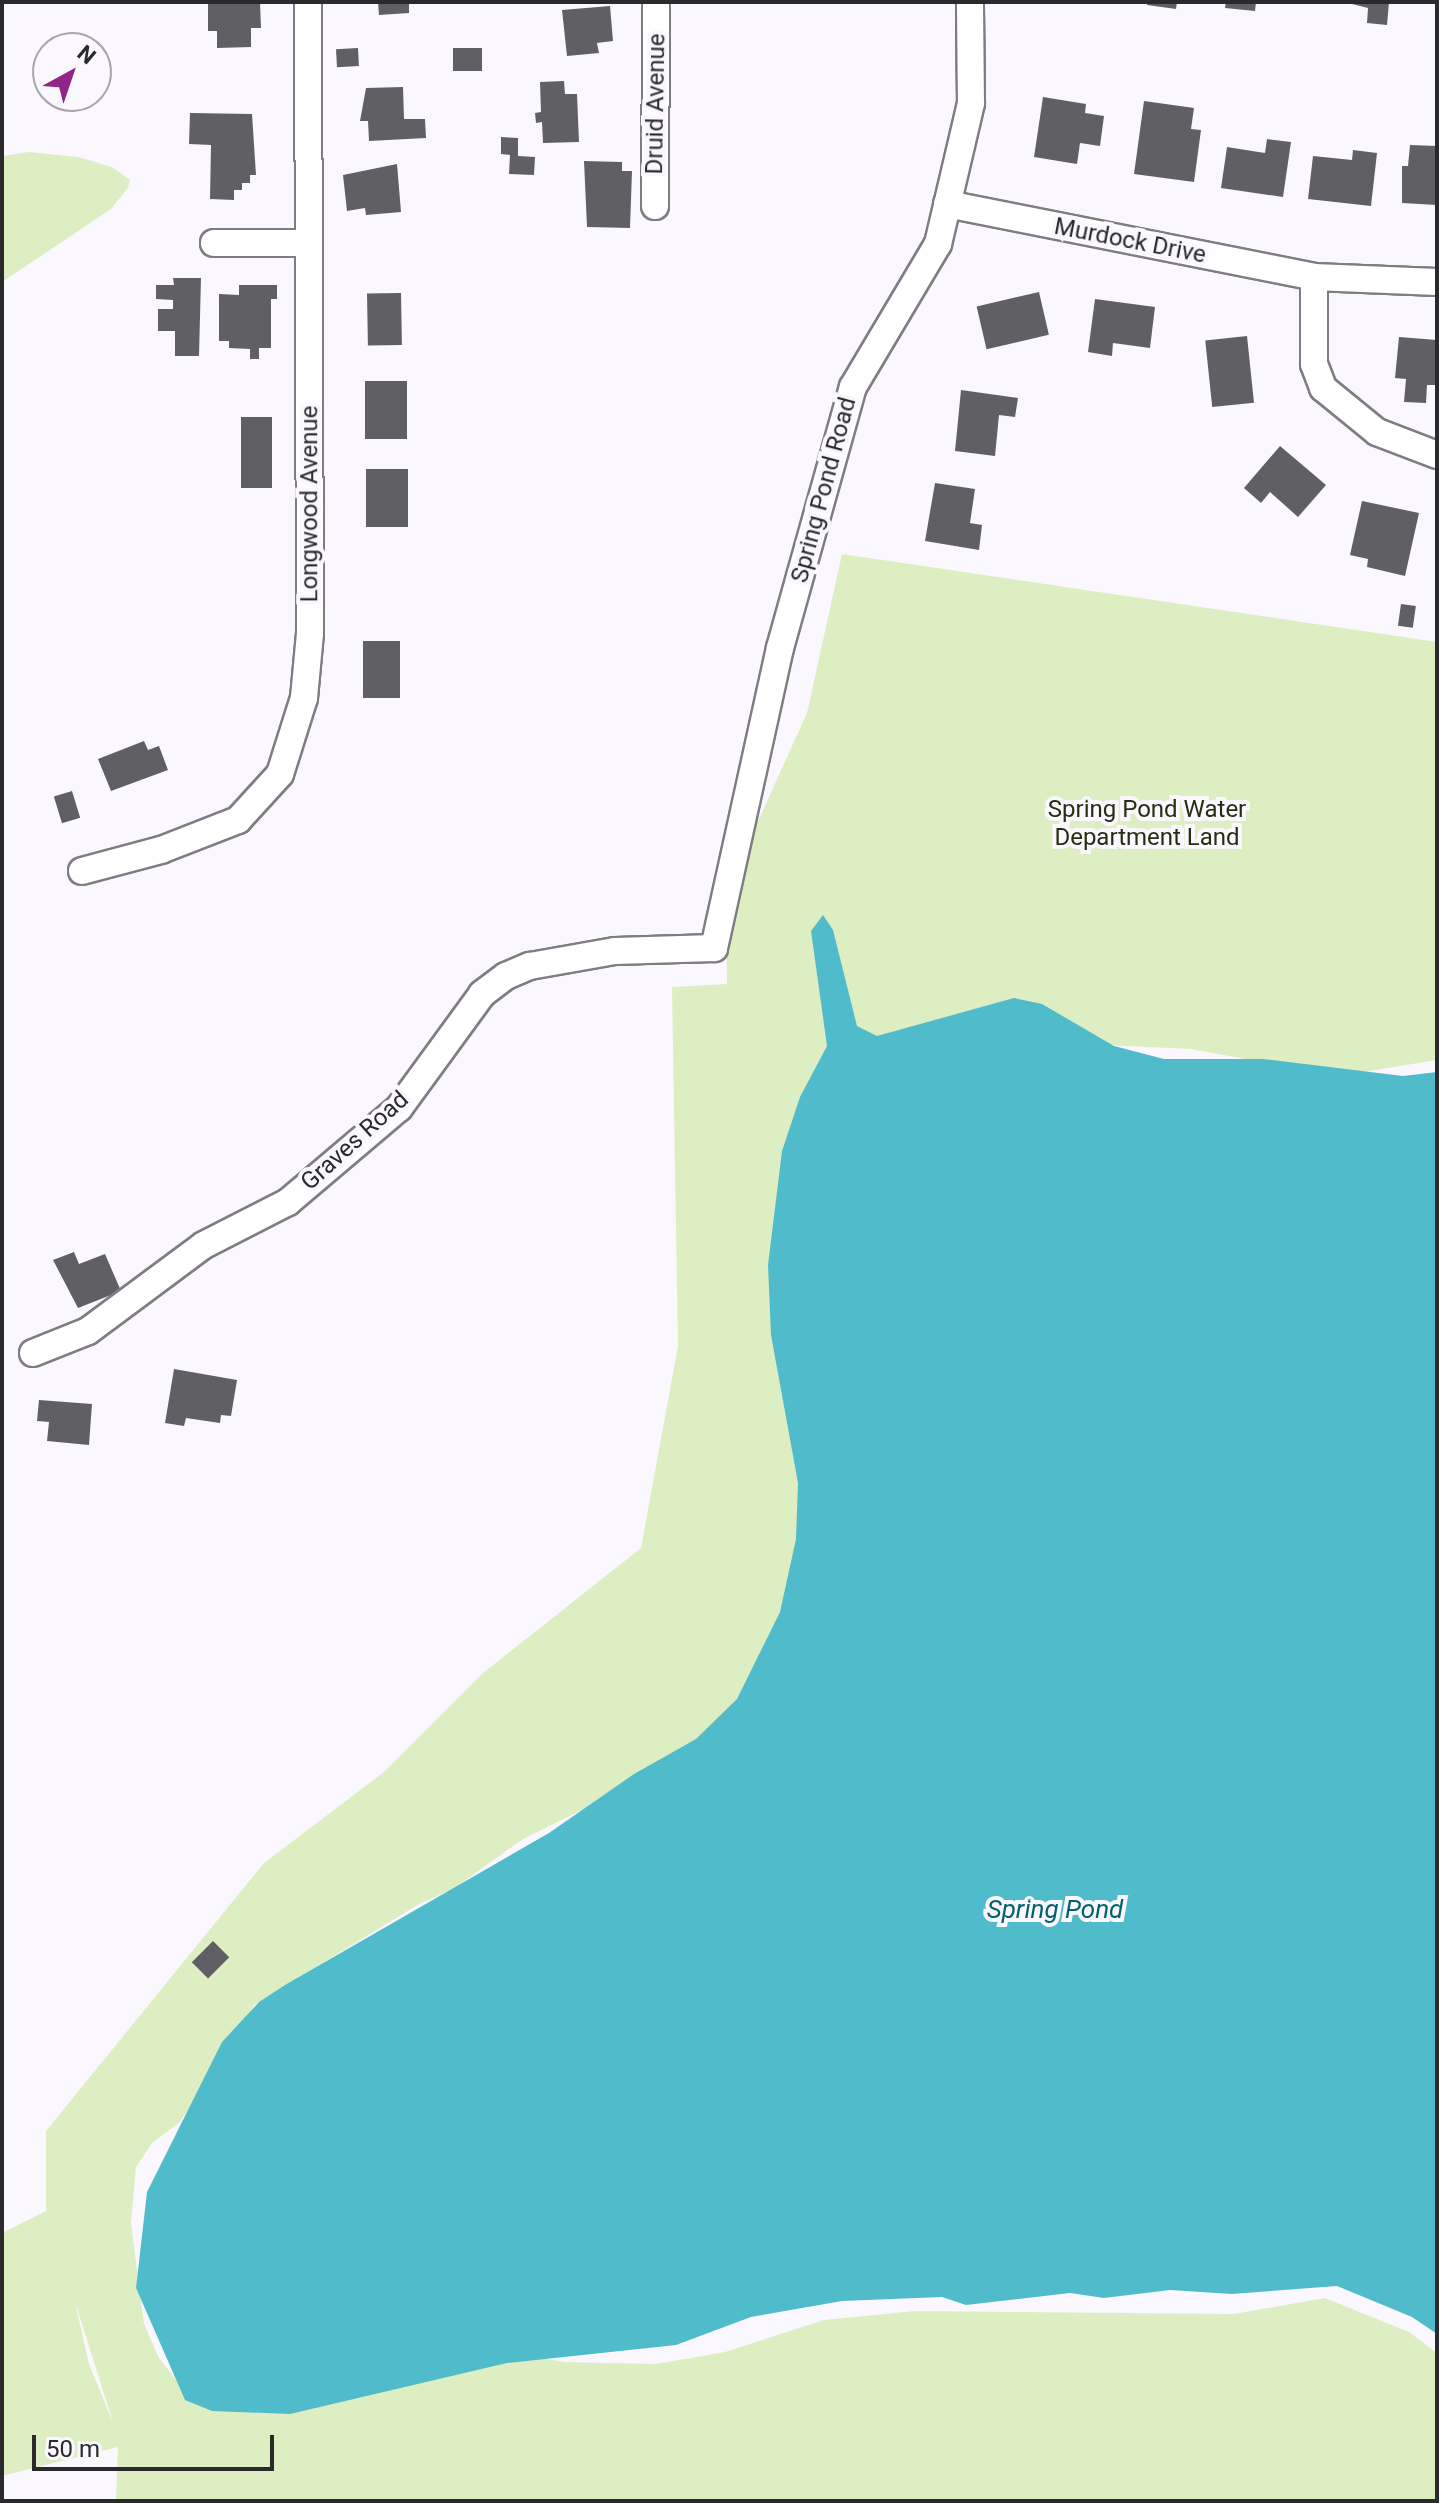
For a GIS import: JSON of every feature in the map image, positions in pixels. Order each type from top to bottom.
[{"type":"street","name":"Longwood Avenue","points":[[82,871],[187,841],[238,820],[280,774],[304,698],[310,633],[308,2]]},
{"type":"street","name":"Druid Avenue","points":[[655,206],[656,2]]},
{"type":"street","name":"Spring Pond Road","points":[[714,948],[780,648],[853,387],[938,244],[971,103],[970,2]]},
{"type":"street","name":"Murdock Drive","points":[[947,204],[1314,277],[1437,282]]},
{"type":"street","points":[[214,243],[308,243]]},
{"type":"street","points":[[1314,277],[1314,364],[1323,388],[1377,432],[1437,455]]},
{"type":"street","name":"Graves Road","points":[[33,1353],[88,1331],[204,1245],[288,1202],[399,1108],[482,994],[506,976],[530,966],[615,951],[714,948]]},
{"type":"green space","points":[[29,152],[78,157],[112,167],[130,180],[128,188],[111,209],[2,282],[2,156]]},
{"type":"green space","name":"Spring Pond Water Department Land","points":[[842,554],[1437,642],[1437,1060],[1338,1076],[1191,1049],[1103,1045],[818,1577],[722,1722],[633,1785],[523,1839],[453,1889],[419,1904],[254,2005],[180,2122],[152,2143],[136,2167],[131,2223],[144,2324],[159,2358],[184,2390],[413,2377],[532,2356],[564,2362],[656,2364],[725,2352],[824,2320],[915,2311],[1234,2314],[1325,2298],[1409,2332],[1437,2353],[1437,2501],[116,2501],[118,2447],[2,2476],[2,2233],[46,2211],[46,2131],[264,1863],[384,1772],[483,1673],[641,1548],[678,1346],[672,987],[727,984],[726,892],[807,713]],"holes":[[[75,2302],[112,2420],[89,2364]]]},
{"type":"water","name":"Spring Pond","points":[[823,915],[833,930],[857,1026],[877,1036],[1014,998],[1042,1004],[1114,1046],[1164,1059],[1263,1059],[1403,1076],[1437,1072],[1437,2334],[1412,2317],[1337,2286],[1232,2294],[1170,2290],[1104,2298],[1070,2293],[966,2305],[942,2297],[842,2301],[751,2317],[676,2345],[507,2363],[290,2414],[212,2411],[185,2400],[136,2288],[147,2192],[222,2042],[259,2002],[285,1985],[549,1833],[634,1774],[696,1739],[737,1699],[780,1612],[796,1539],[798,1483],[771,1335],[768,1265],[782,1151],[800,1097],[827,1046],[811,931]]},
{"type":"building","points":[[208,2],[260,2],[261,28],[251,28],[251,47],[217,48],[217,31],[208,31]]},
{"type":"building","points":[[378,2],[409,2],[409,13],[379,15]]},
{"type":"building","points":[[1148,2],[1177,2],[1176,9],[1147,5]]},
{"type":"building","points":[[1226,2],[1256,2],[1255,11],[1225,8]]},
{"type":"building","points":[[1344,2],[1389,2],[1387,25],[1367,23],[1368,8]]},
{"type":"building","points":[[610,6],[613,41],[597,43],[599,53],[567,56],[562,10]]},
{"type":"building","points":[[358,48],[359,66],[337,67],[336,49]]},
{"type":"building","points":[[453,48],[482,48],[482,71],[453,71]]},
{"type":"building","points":[[564,81],[565,94],[577,94],[579,142],[543,143],[542,122],[536,123],[535,113],[541,112],[540,82]]},
{"type":"building","points":[[403,87],[404,119],[425,119],[426,138],[369,141],[368,121],[360,121],[366,88]]},
{"type":"building","points":[[1043,97],[1086,104],[1085,113],[1104,116],[1100,146],[1080,143],[1077,164],[1034,157]]},
{"type":"building","points":[[1144,101],[1194,108],[1191,129],[1201,130],[1194,182],[1134,174]]},
{"type":"building","points":[[190,113],[252,114],[256,175],[250,175],[250,183],[242,183],[242,190],[234,190],[234,200],[210,199],[211,145],[189,144]]},
{"type":"building","points":[[501,137],[518,138],[518,156],[535,157],[534,175],[509,174],[510,155],[501,154]]},
{"type":"building","points":[[1267,139],[1291,142],[1283,197],[1221,188],[1227,147],[1265,153]]},
{"type":"building","points":[[1410,145],[1437,146],[1437,205],[1402,203],[1402,166],[1408,166]]},
{"type":"building","points":[[1353,150],[1377,153],[1371,206],[1308,199],[1313,156],[1352,160]]},
{"type":"building","points":[[584,161],[622,162],[622,171],[632,171],[630,228],[587,227]]},
{"type":"building","points":[[397,164],[401,212],[366,215],[365,208],[347,211],[343,175]]},
{"type":"building","points":[[173,278],[201,278],[199,356],[175,356],[175,331],[158,331],[158,309],[173,309],[173,300],[156,299],[156,285],[174,285]]},
{"type":"building","points":[[239,285],[277,285],[277,299],[271,299],[271,348],[259,348],[259,359],[250,359],[250,349],[229,348],[229,341],[219,341],[219,294],[239,295]]},
{"type":"building","points":[[1039,292],[1049,335],[987,349],[977,306]]},
{"type":"building","points":[[401,293],[402,345],[368,346],[367,294]]},
{"type":"building","points":[[1095,299],[1155,307],[1150,348],[1113,343],[1112,356],[1088,352]]},
{"type":"building","points":[[1247,336],[1254,403],[1212,407],[1205,340]]},
{"type":"building","points":[[1399,337],[1437,340],[1437,385],[1427,385],[1426,403],[1404,402],[1406,379],[1395,378]]},
{"type":"building","points":[[365,381],[407,381],[407,439],[365,439]]},
{"type":"building","points":[[961,390],[1018,398],[1015,417],[999,415],[995,456],[955,451]]},
{"type":"building","points":[[241,417],[272,417],[272,488],[241,488]]},
{"type":"building","points":[[1280,446],[1326,485],[1298,517],[1270,492],[1261,503],[1244,488]]},
{"type":"building","points":[[366,469],[408,469],[408,527],[366,527]]},
{"type":"building","points":[[935,483],[975,489],[970,523],[982,525],[979,550],[925,541]]},
{"type":"building","points":[[1362,501],[1419,513],[1405,576],[1367,567],[1368,559],[1350,555]]},
{"type":"building","points":[[1401,604],[1416,606],[1413,628],[1398,626]]},
{"type":"building","points":[[363,641],[400,641],[400,698],[363,698]]},
{"type":"building","points":[[144,741],[148,750],[159,746],[168,770],[111,791],[98,759]]},
{"type":"building","points":[[72,791],[80,818],[62,823],[54,797]]},
{"type":"building","points":[[74,1252],[79,1264],[105,1254],[121,1291],[78,1308],[53,1260]]},
{"type":"building","points":[[174,1369],[237,1380],[231,1416],[221,1415],[220,1423],[186,1418],[184,1426],[165,1423]]},
{"type":"building","points":[[39,1400],[92,1404],[89,1445],[47,1441],[49,1422],[37,1421]]},
{"type":"building","points":[[213,1941],[229,1957],[208,1978],[192,1962]]}]
